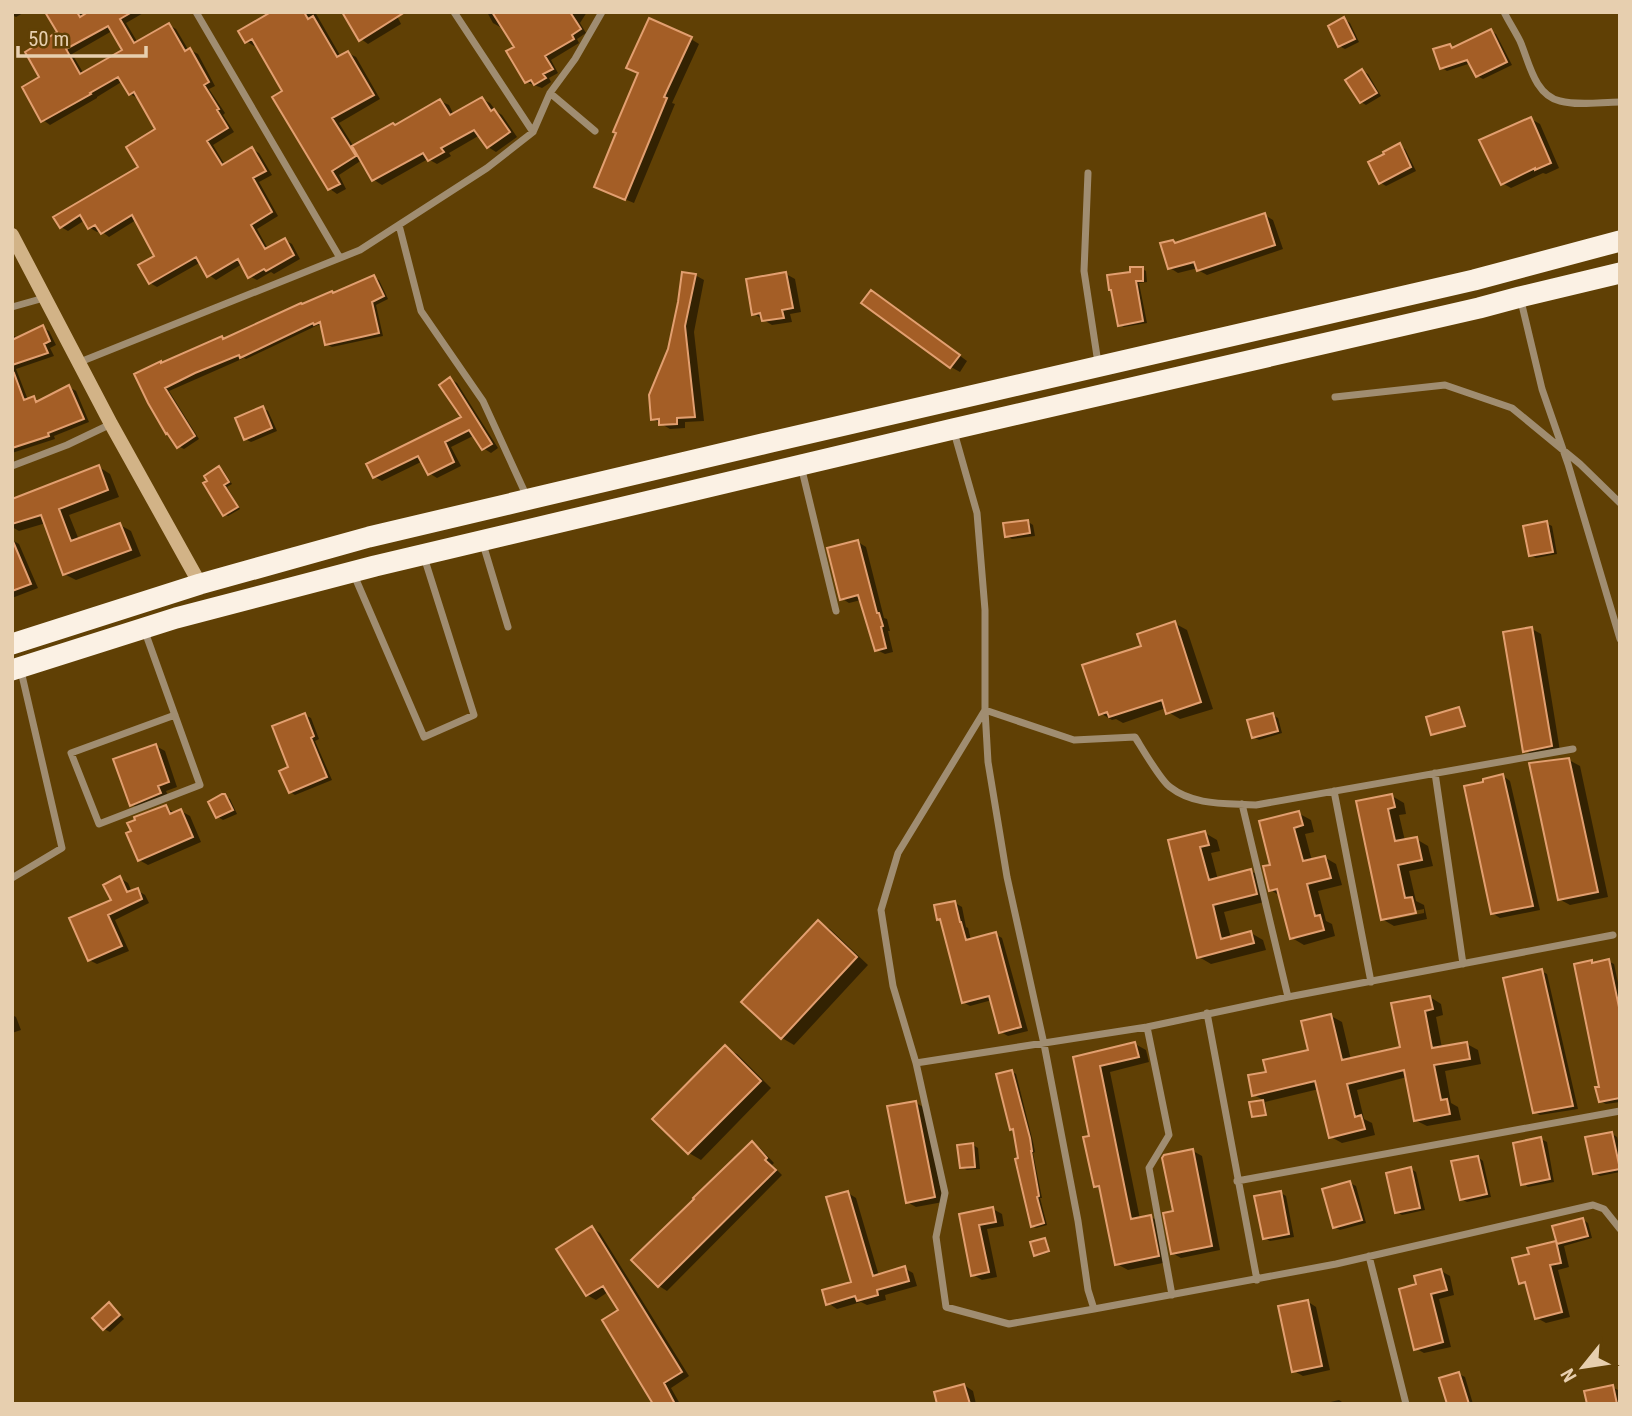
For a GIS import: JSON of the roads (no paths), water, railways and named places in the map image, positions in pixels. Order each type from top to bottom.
[{"type":"highway","points":[[12,644],[200,584],[369,537],[1474,281],[1620,242]]},
{"type":"highway","points":[[16,669],[176,618],[424,554],[1620,273]]},
{"type":"street","points":[[196,12],[340,258]]},
{"type":"street","points":[[454,12],[533,131]]},
{"type":"street","points":[[80,362],[360,250],[487,168],[533,131],[550,93],[575,59],[602,12]]},
{"type":"street","points":[[1504,12],[1534,77],[1549,96],[1558,101],[1573,103],[1620,102]]},
{"type":"street","points":[[550,93],[595,131]]},
{"type":"street","points":[[1088,173],[1084,271],[1098,367]]},
{"type":"street","points":[[399,225],[421,311],[483,401],[528,499]]},
{"type":"street","points":[[12,235],[111,424],[200,584]]},
{"type":"street","points":[[1520,296],[1542,389],[1564,450],[1620,639]]},
{"type":"street","points":[[12,307],[45,297]]},
{"type":"street","points":[[1335,397],[1445,385],[1512,408],[1580,464],[1620,503]]},
{"type":"street","points":[[12,466],[111,424]]},
{"type":"street","points":[[953,429],[977,513],[985,610],[988,762],[1007,877],[1044,1044],[1078,1221],[1088,1290],[1094,1309]]},
{"type":"street","points":[[800,466],[836,611]]},
{"type":"street","points":[[482,540],[508,627]]},
{"type":"street","points":[[353,572],[424,737],[474,715],[424,554]]},
{"type":"street","points":[[144,628],[200,785],[99,824],[71,753],[175,715]]},
{"type":"street","points":[[12,878],[62,848],[16,669]]},
{"type":"street","points":[[985,710],[1074,740],[1135,737],[1168,786],[1188,797],[1207,802],[1256,805],[1573,749]]},
{"type":"street","points":[[985,710],[898,853],[881,910],[893,986],[916,1063],[945,1193],[936,1237],[946,1307],[1009,1324],[1257,1280],[1593,1205],[1604,1209],[1620,1229]]},
{"type":"street","points":[[1435,773],[1463,964]]},
{"type":"street","points":[[1334,791],[1371,982]]},
{"type":"street","points":[[1242,804],[1288,997]]},
{"type":"street","points":[[916,1063],[1147,1027],[1288,997],[1613,935]]},
{"type":"street","points":[[1207,1013],[1257,1280]]},
{"type":"street","points":[[1147,1027],[1169,1135],[1149,1168],[1172,1295]]},
{"type":"street","points":[[1237,1181],[1620,1111]]},
{"type":"street","points":[[1369,1256],[1406,1404]]}]
